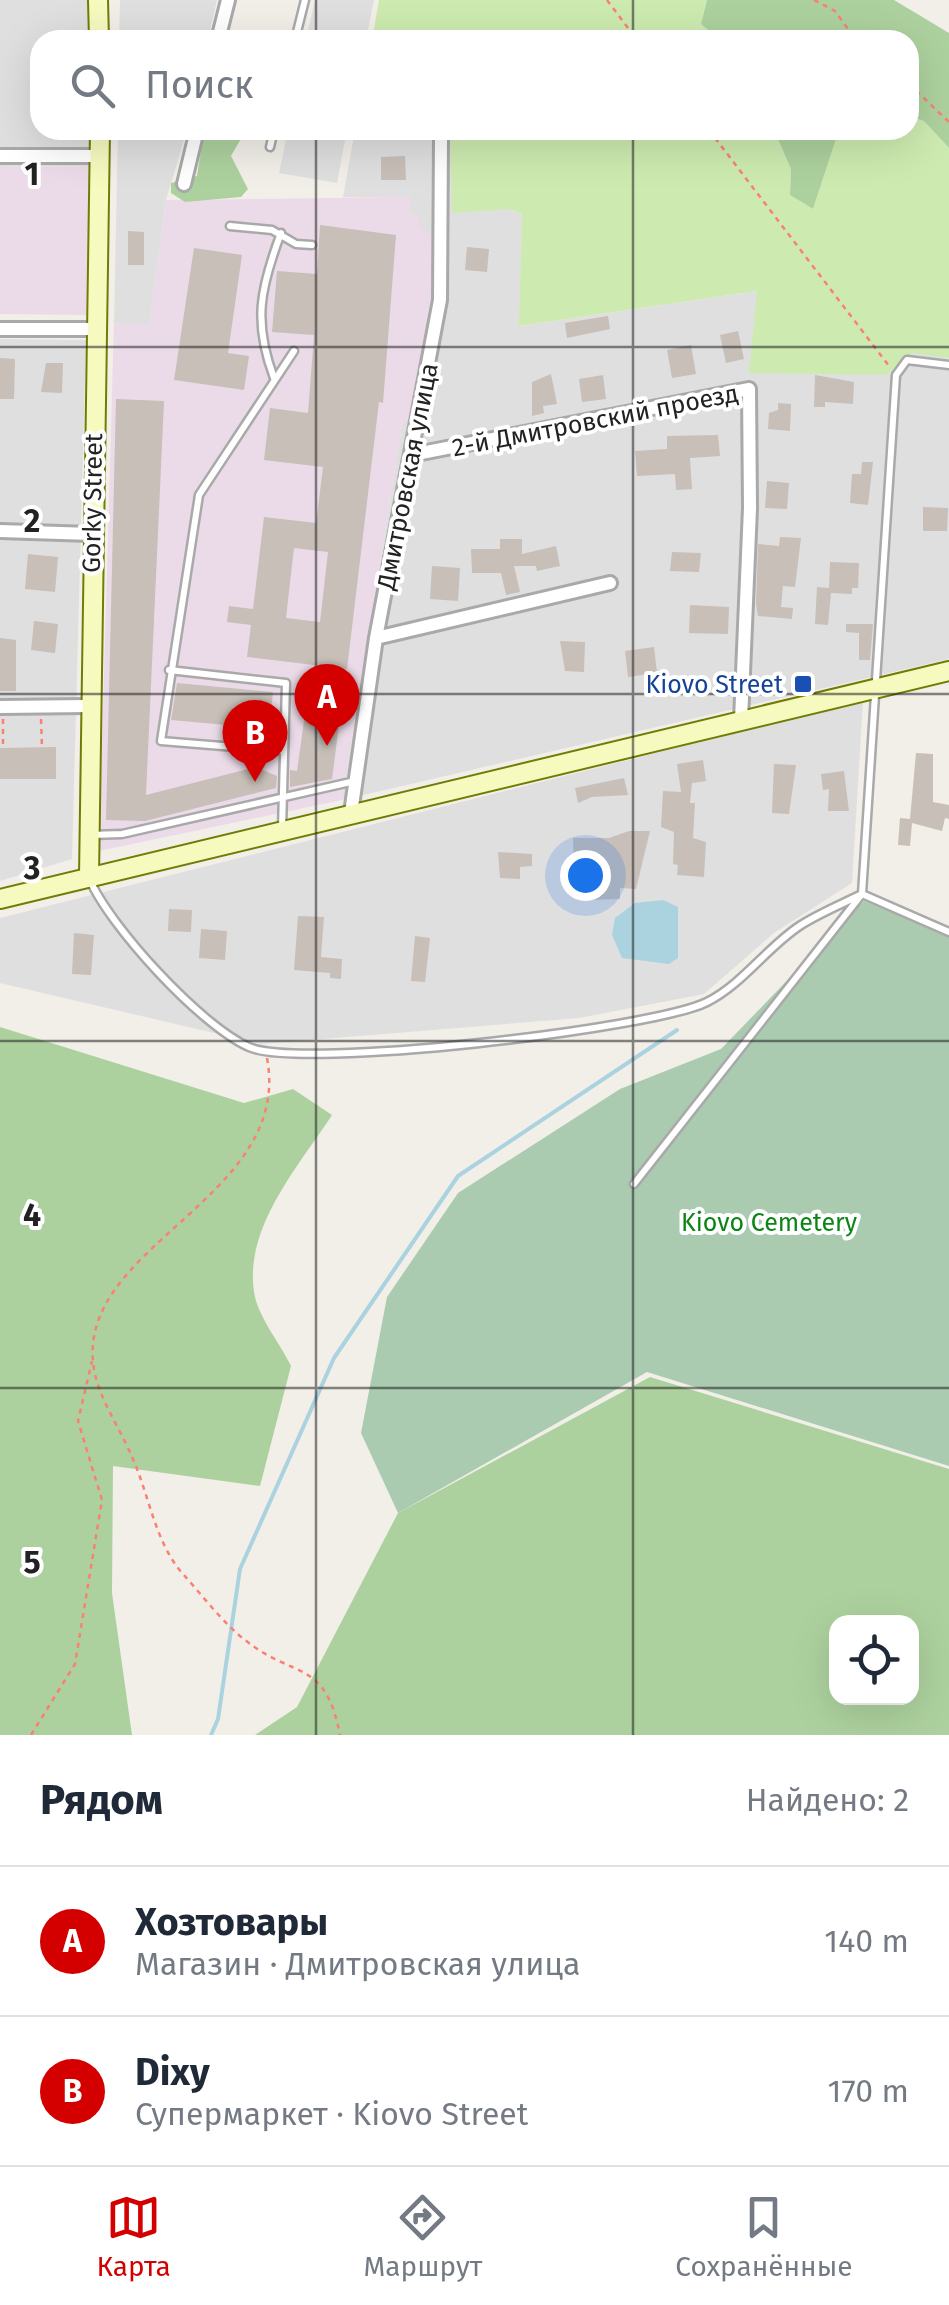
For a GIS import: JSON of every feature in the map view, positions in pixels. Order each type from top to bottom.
[{"type":"main road","points":[[98,0],[99,30]]},
{"type":"main road","name":"Gorky Street","points":[[88,877],[100,140]]},
{"type":"main road","points":[[0,899],[949,671]]},
{"type":"street","points":[[220,30],[228,0]]},
{"type":"street","points":[[184,184],[194,140]]},
{"type":"street","name":"Дмитровская улица","points":[[351,814],[376,638],[440,300],[441,140]]},
{"type":"street","points":[[0,156],[100,156]]},
{"type":"street","points":[[0,328],[96,329]]},
{"type":"street","name":"2-й Дмитровский проезд","points":[[411,454],[749,389],[750,508],[741,720]]},
{"type":"street","points":[[0,531],[91,534]]},
{"type":"street","points":[[376,638],[610,583]]},
{"type":"street","points":[[2,707],[88,706]]},
{"type":"lane","points":[[298,30],[305,0]]},
{"type":"lane","points":[[270,147],[272,140]]},
{"type":"lane","points":[[230,226],[281,234],[296,244],[312,246]]},
{"type":"lane","points":[[274,378],[258,336],[266,270],[281,234]]},
{"type":"lane","points":[[284,751],[161,741],[199,495],[294,350]]},
{"type":"lane","points":[[634,1184],[862,894],[872,688],[896,374],[907,360],[949,364]]},
{"type":"lane","points":[[170,670],[286,683],[282,830]]},
{"type":"lane","points":[[89,836],[122,834],[356,781]]},
{"type":"lane","points":[[88,877],[100,904],[138,949],[220,1031],[266,1052],[346,1055],[666,1016],[708,1001],[799,926],[862,894]]},
{"type":"lane","points":[[862,894],[949,932]]},
{"type":"path","points":[[607,0],[630,30]]},
{"type":"path","points":[[814,0],[835,11],[849,30]]},
{"type":"path","points":[[919,94],[949,122]]},
{"type":"path","points":[[717,140],[896,374]]},
{"type":"path","points":[[41,706],[42,748]]},
{"type":"path","points":[[2,707],[3,748]]},
{"type":"path","points":[[31,1735],[75,1664],[102,1500],[78,1421],[98,1325],[124,1281],[248,1156],[271,1082],[266,1052]]},
{"type":"path","points":[[94,1356],[95,1375],[170,1555],[242,1638],[318,1679],[334,1702],[340,1735]]},
{"type":"shaded area","points":[[0,0],[89,0],[89,30],[30,30],[30,140],[90,140],[90,166],[0,167]]},
{"type":"shaded area","points":[[120,0],[217,0],[210,30],[119,30]]},
{"type":"shaded area","points":[[315,0],[374,0],[368,30],[308,30]]},
{"type":"shaded area","points":[[118,140],[184,140],[166,200],[149,326],[114,323]]},
{"type":"shaded area","points":[[286,140],[345,140],[337,183],[279,173]]},
{"type":"shaded area","points":[[353,140],[456,140],[510,209],[522,214],[520,326],[758,291],[750,373],[912,352],[949,358],[949,659],[342,800],[402,425],[410,416],[434,293],[419,226],[410,214],[410,198],[343,197]]},
{"type":"shaded area","points":[[90,166],[87,315],[0,314],[0,167]]},
{"type":"shaded area","points":[[411,197],[410,214],[419,215],[419,226],[435,238],[434,293],[410,417],[402,425],[342,800],[99,851],[114,323],[149,325],[166,200]]},
{"type":"shaded area","points":[[0,339],[86,340],[72,859],[0,881]]},
{"type":"shaded area","points":[[863,701],[852,883],[774,933],[704,994],[579,1018],[261,1044],[0,983],[0,918]]},
{"type":"green space","points":[[379,0],[707,0],[701,24],[708,30],[374,30]]},
{"type":"green space","points":[[707,0],[894,0],[949,33],[949,148],[919,119],[919,30],[708,30],[701,24]]},
{"type":"green space","points":[[919,119],[949,148],[949,358],[912,353],[886,375],[749,373],[757,291],[519,326],[522,214],[510,209],[452,213],[450,140],[778,140],[791,169],[790,195],[813,209],[836,140],[919,140]]},
{"type":"green space","points":[[202,140],[240,140],[231,156],[248,189],[241,197],[185,202],[171,193],[171,183],[197,176]]},
{"type":"green space","points":[[778,140],[836,140],[813,209],[790,195],[791,169]]},
{"type":"green space","name":"Kiovo Cemetery","points":[[864,901],[949,936],[949,1466],[647,1372],[398,1513],[361,1433],[387,1297],[458,1193],[620,1089],[721,1049]]},
{"type":"green space","points":[[0,1027],[244,1103],[293,1089],[332,1115],[289,1177],[256,1247],[255,1297],[291,1366],[260,1486],[113,1466],[112,1593],[132,1735],[0,1735]]},
{"type":"green space","points":[[650,1377],[949,1469],[949,1735],[255,1735],[297,1707],[398,1513]]},
{"type":"water","points":[[663,900],[678,907],[678,958],[669,964],[622,958],[612,935],[615,918],[635,903]]},
{"type":"building","points":[[405,156],[406,180],[381,180],[381,157]]},
{"type":"building","points":[[320,225],[396,235],[383,403],[379,402],[347,669],[247,657],[251,625],[227,622],[229,606],[253,609],[264,517],[316,523],[323,467],[264,460],[270,408],[308,413],[314,335],[272,332],[277,271],[317,274]],"holes":[[[294,548],[328,552],[320,622],[286,618]]]},
{"type":"building","points":[[128,231],[144,232],[144,265],[128,265]]},
{"type":"building","points":[[467,247],[489,249],[487,272],[465,270]]},
{"type":"building","points":[[194,248],[242,255],[228,353],[249,356],[244,390],[174,380]]},
{"type":"building","points":[[608,316],[610,329],[567,338],[565,323]]},
{"type":"building","points":[[738,331],[744,359],[726,363],[720,335]]},
{"type":"building","points":[[691,345],[696,374],[672,378],[667,350]]},
{"type":"building","points":[[0,358],[15,359],[14,399],[0,399]]},
{"type":"building","points":[[46,363],[63,363],[62,393],[41,392]]},
{"type":"building","points":[[551,374],[557,404],[543,406],[544,413],[532,416],[532,382]]},
{"type":"building","points":[[603,375],[606,399],[582,402],[579,379]]},
{"type":"building","points":[[815,375],[854,382],[853,404],[825,402],[825,407],[814,407]]},
{"type":"building","points":[[116,399],[164,401],[146,795],[256,767],[277,776],[276,788],[145,821],[106,820]]},
{"type":"building","points":[[778,403],[791,404],[790,431],[768,429],[769,413],[778,410]]},
{"type":"building","points":[[718,435],[720,456],[690,458],[692,489],[676,490],[675,474],[637,476],[635,451],[667,449],[667,436]]},
{"type":"building","points":[[862,462],[873,462],[868,505],[850,503],[852,474],[861,474]]},
{"type":"building","points":[[767,481],[789,483],[787,509],[765,508]]},
{"type":"building","points":[[923,507],[948,508],[947,531],[923,531]]},
{"type":"building","points":[[780,537],[801,538],[795,587],[783,586],[781,607],[793,608],[792,619],[758,616],[756,604],[758,544],[779,546]]},
{"type":"building","points":[[500,539],[522,539],[522,554],[556,546],[560,566],[537,571],[536,566],[514,566],[520,592],[506,595],[501,573],[472,573],[471,549],[500,549]]},
{"type":"building","points":[[672,552],[701,553],[699,572],[670,571]]},
{"type":"building","points":[[28,554],[58,557],[55,592],[25,589]]},
{"type":"building","points":[[830,562],[859,563],[858,588],[852,588],[852,594],[831,593],[828,625],[815,624],[817,587],[829,588]]},
{"type":"building","points":[[432,566],[460,568],[458,601],[430,599]]},
{"type":"building","points":[[690,605],[729,607],[728,634],[689,633]]},
{"type":"building","points":[[34,621],[58,624],[55,653],[31,650]]},
{"type":"building","points":[[846,624],[873,624],[870,660],[859,660],[859,633],[846,632]]},
{"type":"building","points":[[0,638],[16,640],[16,691],[0,691]]},
{"type":"building","points":[[560,641],[585,642],[584,672],[565,671]]},
{"type":"building","points":[[654,647],[657,673],[628,677],[625,651]]},
{"type":"building","points":[[177,683],[273,692],[269,729],[171,720]]},
{"type":"building","points":[[320,691],[343,694],[332,779],[290,787],[290,770],[297,771],[305,714],[316,716]]},
{"type":"building","points":[[56,747],[56,779],[0,779],[0,748]]},
{"type":"building","points":[[916,753],[933,754],[933,802],[949,805],[949,819],[945,818],[942,831],[912,823],[910,846],[898,845],[900,818],[910,819]]},
{"type":"building","points":[[703,760],[706,781],[692,783],[690,803],[695,803],[693,838],[706,842],[704,877],[677,875],[678,865],[673,864],[674,832],[661,827],[663,791],[681,792],[677,764]]},
{"type":"building","points":[[774,764],[796,765],[789,814],[772,813]]},
{"type":"building","points":[[844,771],[849,811],[828,811],[829,789],[823,790],[821,774]]},
{"type":"building","points":[[624,778],[628,795],[592,797],[578,803],[575,788]]},
{"type":"building","points":[[629,831],[650,831],[636,889],[620,888],[620,899],[585,900],[587,883],[603,884],[603,862],[574,864],[573,838],[609,838]]},
{"type":"building","points":[[498,852],[532,854],[532,866],[520,867],[520,879],[500,878]]},
{"type":"building","points":[[169,909],[192,910],[191,932],[168,931]]},
{"type":"building","points":[[298,916],[324,917],[321,957],[342,959],[341,979],[330,978],[330,973],[294,970]]},
{"type":"building","points":[[201,929],[227,931],[225,960],[199,958]]},
{"type":"building","points":[[74,933],[94,935],[91,975],[72,974]]},
{"type":"building","points":[[415,936],[430,938],[425,982],[411,981]]},
{"type":"waterway","points":[[211,1735],[218,1719],[240,1569],[334,1358],[458,1176],[677,1030]]},
{"type":"place","name":"Kiovo Street","points":[[803,684]]},
{"type":"place","name":"Хозтовары","points":[[327,746]]},
{"type":"place","name":"Dixy","points":[[255,782]]}]
